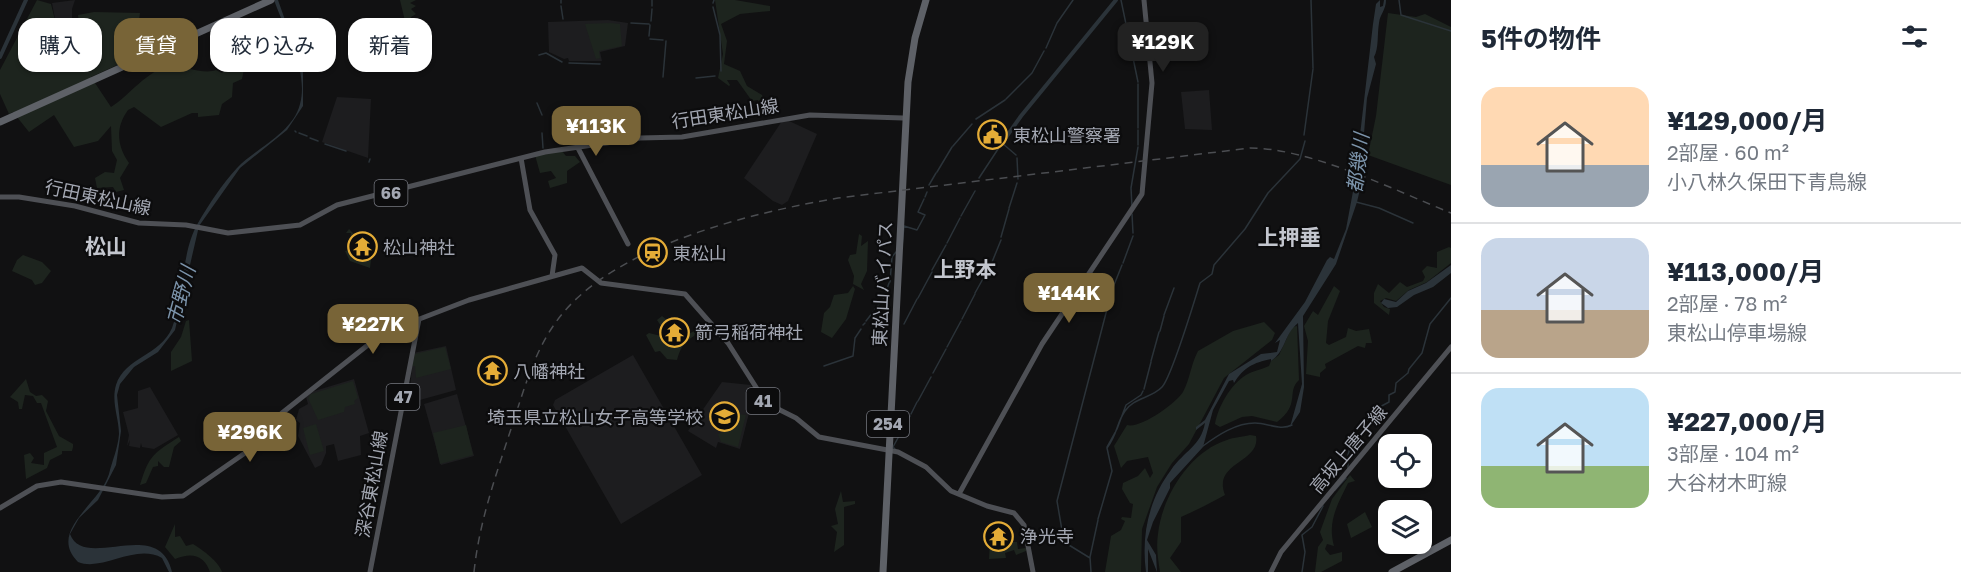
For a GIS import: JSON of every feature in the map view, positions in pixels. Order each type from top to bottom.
[{"type":"highway","points":[[0,120],[269,0]]},
{"type":"highway","name":"東松山バイパス","points":[[903,140],[909,54],[925,0]]},
{"type":"highway","name":"東松山バイパス","points":[[882,572],[903,140],[909,67],[925,0]]},
{"type":"highway","points":[[1392,572],[1451,542]]},
{"type":"highway","points":[[1401,572],[1451,542]]},
{"type":"main road","points":[[959,494],[1042,344],[1142,194],[1152,83],[1144,0]]},
{"type":"main road","name":"行田東松山線","points":[[0,197],[19,197],[75,206],[139,224],[191,226],[224,233],[300,225],[337,206],[521,158],[578,148],[640,138],[682,137],[810,115],[903,118]]},
{"type":"main road","points":[[578,148],[628,244]]},
{"type":"main road","points":[[0,508],[29,490],[44,484],[67,481],[166,498],[188,493],[245,453],[282,413],[383,333],[476,297],[552,276],[555,255],[530,210],[521,158]]},
{"type":"main road","name":"41","points":[[552,276],[582,268],[601,283],[677,291],[685,294],[732,348],[766,403],[796,418],[819,437],[888,450],[923,465],[942,485],[959,494],[1019,517],[1024,525],[1033,572]]},
{"type":"main road","name":"深谷東松山線","points":[[370,572],[419,319]]},
{"type":"main road","name":"高坂上唐子線","points":[[1271,572],[1281,552],[1451,347]]},
{"type":"shaded area","points":[[37,0],[51,4],[54,18],[27,18]]},
{"type":"shaded area","points":[[75,0],[72,18],[55,18],[52,3]]},
{"type":"shaded area","points":[[400,0],[416,0],[410,3],[416,6],[411,9],[416,14],[411,18],[404,18]]},
{"type":"shaded area","points":[[715,0],[735,0],[770,6],[770,11],[740,14],[721,24],[727,41],[724,64],[740,71],[747,86],[762,95],[764,100],[760,104],[758,100],[752,101],[737,80],[727,80],[729,86],[718,78],[723,54]]},
{"type":"shaded area","points":[[94,12],[140,13],[139,18],[114,18],[114,66],[102,72],[102,18],[78,18],[78,15]]},
{"type":"shaded area","points":[[1388,13],[1416,17],[1425,14],[1451,27],[1451,185],[1368,155],[1376,116]]},
{"type":"shaded area","points":[[608,20],[628,23],[625,46],[600,52],[602,61],[569,61],[568,58],[564,59],[549,52],[548,22]]},
{"type":"shaded area","points":[[585,24],[620,24],[622,46],[599,51],[600,58],[596,59]]},
{"type":"shaded area","points":[[18,36],[18,72],[102,72],[91,77],[111,107],[156,72],[198,72],[198,70],[222,73],[243,72],[242,79],[233,83],[232,97],[222,104],[219,115],[198,117],[198,113],[192,113],[161,127],[134,107],[128,110],[121,123],[119,137],[122,150],[129,163],[120,178],[124,190],[116,192],[113,187],[97,188],[95,178],[105,172],[114,173],[117,160],[112,151],[111,126],[98,141],[74,147],[54,115],[29,132],[13,112],[9,114],[0,94],[0,70]]},
{"type":"shaded area","points":[[1209,90],[1212,130],[1185,129],[1181,92]]},
{"type":"shaded area","points":[[337,97],[371,99],[368,158],[322,142]]},
{"type":"shaded area","points":[[787,120],[817,134],[788,201],[782,205],[773,201],[744,178],[782,121]]},
{"type":"shaded area","points":[[562,151],[566,156],[575,156],[580,162],[567,171],[567,183],[550,188],[548,181],[556,178],[551,171],[540,173],[535,155]]},
{"type":"shaded area","points":[[349,229],[355,235],[355,242],[361,250],[365,242],[372,245],[365,251],[368,253],[372,251],[370,268],[350,261],[345,251],[349,250],[351,233],[346,233]]},
{"type":"shaded area","points":[[859,234],[862,236],[861,246],[868,241],[867,271],[861,284],[864,290],[853,284],[854,276],[848,260],[850,255],[856,254]]},
{"type":"shaded area","points":[[1451,248],[1451,263],[1427,282],[1409,290],[1396,301],[1386,298],[1380,301],[1384,307],[1390,309],[1389,315],[1374,303],[1374,293],[1378,284],[1389,293],[1400,282],[1407,287],[1423,281],[1425,277],[1422,271],[1427,266],[1437,268],[1437,252]]},
{"type":"shaded area","points":[[23,255],[42,262],[51,271],[42,283],[35,285],[32,280],[12,271],[17,260]]},
{"type":"shaded area","points":[[853,286],[855,289],[846,319],[832,338],[821,332],[824,313],[830,307],[834,295],[848,293]]},
{"type":"shaded area","points":[[1334,286],[1340,291],[1328,321],[1326,343],[1329,345],[1346,337],[1348,328],[1356,331],[1369,329],[1372,343],[1366,343],[1365,348],[1358,346],[1325,364],[1326,368],[1320,373],[1320,377],[1306,374],[1308,341],[1304,326],[1313,311],[1318,315]]},
{"type":"shaded area","points":[[662,316],[667,320],[662,325],[663,329],[668,330],[672,340],[679,336],[676,341],[682,343],[685,336],[696,330],[694,336],[683,346],[677,360],[667,359],[660,351],[655,352],[646,335],[649,333],[661,336],[661,326],[657,320]]},
{"type":"shaded area","points":[[189,320],[192,361],[171,371],[171,352],[181,337],[186,321]]},
{"type":"shaded area","points":[[1264,322],[1275,333],[1272,340],[1224,378],[1189,444],[1172,463],[1157,487],[1142,529],[1141,572],[1105,572],[1111,536],[1121,530],[1125,521],[1121,519],[1122,517],[1131,518],[1133,504],[1130,503],[1122,489],[1123,483],[1138,476],[1145,468],[1150,478],[1153,473],[1148,457],[1127,461],[1121,468],[1114,446],[1127,425],[1148,419],[1179,397],[1198,351],[1233,331]]},
{"type":"shaded area","points":[[1297,326],[1299,380],[1293,389],[1289,410],[1284,416],[1277,422],[1252,416],[1242,417],[1220,427],[1215,424],[1222,404],[1235,384],[1248,374],[1269,366],[1271,361],[1279,355],[1292,327]]},
{"type":"shaded area","points":[[446,346],[456,390],[409,403],[413,353]]},
{"type":"shaded area","points":[[445,347],[451,369],[416,378],[415,366],[412,366],[415,354]]},
{"type":"shaded area","points":[[633,355],[702,475],[621,524],[553,405],[555,400]]},
{"type":"shaded area","points":[[26,379],[30,392],[36,396],[42,395],[48,401],[46,411],[59,436],[73,444],[73,447],[72,451],[62,451],[62,454],[50,460],[47,468],[26,479],[24,455],[30,453],[34,458],[31,463],[44,465],[44,453],[57,447],[41,403],[37,403],[33,396],[25,395],[22,409],[19,409],[18,402],[10,397]]},
{"type":"shaded area","points":[[354,379],[369,433],[360,436],[361,455],[338,461],[334,444],[326,446],[321,465],[315,468],[298,436],[300,423],[296,420],[299,409],[308,404],[306,397],[311,392]]},
{"type":"shaded area","points":[[353,381],[358,398],[354,401],[355,404],[345,407],[344,412],[318,420],[308,398],[311,394]]},
{"type":"shaded area","name":"埼玉県立松山女子高等学校","points":[[722,382],[751,385],[749,413],[740,449],[718,442],[716,448],[688,431]]},
{"type":"shaded area","points":[[150,387],[178,435],[154,449],[142,447],[141,443],[140,448],[129,446],[130,440],[127,446],[129,435],[123,412],[138,408],[138,391]]},
{"type":"shaded area","points":[[457,394],[474,456],[441,465],[424,404]]},
{"type":"shaded area","points":[[727,413],[746,415],[738,447],[721,442],[718,434],[723,432],[724,417]]},
{"type":"shaded area","points":[[316,424],[324,451],[310,455],[303,428]]},
{"type":"shaded area","points":[[466,425],[473,455],[440,464],[433,433]]},
{"type":"shaded area","points":[[1256,436],[1256,445],[1225,476],[1223,484],[1225,495],[1181,517],[1181,542],[1170,558],[1181,572],[1160,572],[1158,534],[1165,505],[1180,478],[1190,465],[1213,446],[1230,439]]},
{"type":"shaded area","points":[[179,437],[181,441],[174,447],[169,467],[164,467],[158,461],[158,466],[153,467],[146,483],[140,485],[146,467],[154,456]]},
{"type":"shaded area","points":[[1350,475],[1355,481],[1348,483],[1333,521],[1334,546],[1327,544],[1325,549],[1330,555],[1342,552],[1342,561],[1321,572],[1315,572],[1318,547],[1323,540],[1320,532],[1332,499]]},
{"type":"shaded area","points":[[841,491],[843,502],[855,501],[855,504],[844,507],[844,545],[834,552],[837,532],[831,526],[838,524],[835,509]]},
{"type":"shaded area","points":[[1365,512],[1372,527],[1351,538],[1347,524]]},
{"type":"shaded area","points":[[175,524],[175,537],[180,536],[186,546],[193,544],[214,560],[222,572],[210,572],[197,556],[175,559],[165,547]]},
{"type":"shaded area","points":[[990,542],[1017,542],[1018,549],[1026,548],[1026,551],[1016,555],[1014,550],[1005,553],[1006,558],[989,559]]},
{"type":"water","points":[[274,0],[278,0],[284,18],[281,18]]},
{"type":"water","points":[[1380,0],[1380,7],[1383,6],[1384,0],[1386,3],[1378,28],[1374,57],[1376,64],[1367,98],[1363,145],[1366,164],[1357,202],[1336,264],[1303,316],[1304,387],[1300,412],[1290,427],[1302,384],[1298,323],[1293,327],[1276,357],[1271,361],[1271,359],[1250,366],[1234,383],[1233,380],[1229,381],[1213,410],[1203,447],[1170,483],[1170,488],[1153,522],[1147,540],[1156,555],[1157,572],[1148,549],[1148,572],[1146,572],[1145,545],[1148,518],[1163,481],[1200,437],[1205,423],[1196,430],[1196,427],[1205,420],[1229,374],[1261,354],[1277,352],[1280,340],[1275,343],[1305,302],[1327,260],[1330,257],[1334,259],[1346,229],[1354,186],[1373,24],[1376,4]]},
{"type":"water","points":[[300,72],[303,72],[303,106],[287,130],[240,168],[199,226],[175,330],[158,352],[134,367],[120,384],[117,395],[121,431],[116,465],[98,500],[79,518],[70,533],[78,518],[104,485],[109,474],[119,434],[114,398],[120,376],[167,337],[176,316],[188,247],[198,223],[216,194],[237,168],[290,123],[300,104],[302,91]]},
{"type":"water","points":[[1451,265],[1451,273],[1433,287],[1414,295],[1397,307],[1388,308],[1381,303],[1384,299],[1396,302],[1408,291],[1426,283]]},
{"type":"water","points":[[70,534],[78,544],[90,548],[138,545],[153,547],[164,556],[172,572],[169,572],[162,558],[152,554],[130,555],[98,563],[78,562],[70,551],[68,539]]},
{"type":"waterway","points":[[0,57],[26,0]]},
{"type":"waterway","points":[[652,0],[652,6]]},
{"type":"waterway","points":[[1046,48],[1057,23],[1073,0]]},
{"type":"waterway","points":[[1002,143],[1021,116],[1116,0]]},
{"type":"waterway","points":[[1121,0],[1138,82]]},
{"type":"waterway","points":[[1311,0],[1313,68]]},
{"type":"waterway","points":[[1399,0],[1401,15],[1451,31]]},
{"type":"waterway","points":[[561,6],[563,19]]},
{"type":"waterway","points":[[713,7],[720,35],[721,71]]},
{"type":"waterway","points":[[651,21],[652,9]]},
{"type":"waterway","points":[[631,23],[649,24]]},
{"type":"waterway","points":[[649,36],[650,25]]},
{"type":"waterway","points":[[650,39],[663,40]]},
{"type":"waterway","points":[[663,77],[666,41]]},
{"type":"waterway","points":[[1006,99],[1032,73],[1044,51]]},
{"type":"waterway","points":[[539,55],[546,53],[562,62]]},
{"type":"waterway","points":[[569,63],[600,64]]},
{"type":"waterway","points":[[1304,135],[1313,69]]},
{"type":"waterway","points":[[696,78],[715,76]]},
{"type":"waterway","points":[[1138,84],[1138,128]]},
{"type":"waterway","points":[[976,119],[1005,100]]},
{"type":"waterway","points":[[537,103],[542,115]]},
{"type":"waterway","points":[[953,146],[972,124]]},
{"type":"waterway","points":[[1138,130],[1138,145]]},
{"type":"waterway","points":[[299,133],[307,136]]},
{"type":"waterway","points":[[542,133],[543,148]]},
{"type":"waterway","points":[[310,138],[318,141]]},
{"type":"waterway","points":[[1098,519],[1112,471],[1107,448],[1122,416],[1133,403],[1162,387],[1177,354],[1200,283],[1212,274],[1214,265],[1245,229],[1268,193],[1300,159],[1305,141]]},
{"type":"waterway","points":[[1002,143],[1016,155]]},
{"type":"waterway","points":[[325,144],[346,151]]},
{"type":"waterway","points":[[979,178],[1000,146]]},
{"type":"waterway","points":[[937,172],[952,147]]},
{"type":"waterway","points":[[1132,207],[1131,188],[1138,147]]},
{"type":"waterway","points":[[1017,158],[1018,179]]},
{"type":"waterway","points":[[929,185],[936,173]]},
{"type":"waterway","points":[[1009,208],[1017,183]]},
{"type":"waterway","points":[[961,216],[975,191]]},
{"type":"waterway","points":[[925,197],[927,192]]},
{"type":"waterway","points":[[902,247],[904,226],[917,230],[925,215],[918,212],[924,199]]},
{"type":"waterway","points":[[1356,202],[1379,208],[1413,223]]},
{"type":"waterway","points":[[1001,237],[1009,209]]},
{"type":"waterway","points":[[1132,214],[1133,233]]},
{"type":"waterway","points":[[947,243],[960,218]]},
{"type":"waterway","points":[[1123,263],[1133,236]]},
{"type":"waterway","points":[[990,267],[1001,240]]},
{"type":"waterway","points":[[932,270],[946,245]]},
{"type":"waterway","points":[[890,282],[892,257],[896,252]]},
{"type":"waterway","points":[[1090,558],[1064,542],[1057,501],[1112,290],[1122,265]]},
{"type":"waterway","points":[[975,293],[989,268]]},
{"type":"waterway","points":[[918,298],[932,272]]},
{"type":"waterway","points":[[875,309],[883,300],[889,283]]},
{"type":"waterway","points":[[1164,315],[1174,288]]},
{"type":"waterway","points":[[962,319],[975,294]]},
{"type":"waterway","points":[[1348,469],[1348,455],[1353,437],[1361,434],[1364,423],[1374,415],[1376,409],[1389,402],[1389,395],[1395,392],[1396,383],[1408,373],[1422,353],[1430,324],[1451,298]]},
{"type":"waterway","points":[[904,324],[917,299]]},
{"type":"waterway","points":[[866,321],[873,312]]},
{"type":"waterway","points":[[1160,331],[1164,316]]},
{"type":"waterway","points":[[947,347],[961,321]]},
{"type":"waterway","points":[[824,366],[853,356],[855,338],[861,329]]},
{"type":"waterway","points":[[1151,361],[1159,332]]},
{"type":"waterway","points":[[933,373],[946,349]]},
{"type":"waterway","points":[[1144,389],[1151,362]]},
{"type":"waterway","points":[[918,401],[931,377]]},
{"type":"waterway","points":[[1107,447],[1126,405],[1141,395],[1143,391]]},
{"type":"waterway","points":[[911,414],[917,402]]},
{"type":"waterway","points":[[895,449],[893,447],[910,416]]},
{"type":"waterway","name":"都幾川","points":[[1203,446],[1241,425],[1255,423],[1278,427],[1292,425]]},
{"type":"waterway","points":[[1335,490],[1346,478]]},
{"type":"waterway","points":[[1302,572],[1305,552],[1302,535],[1312,527],[1323,506]]},
{"type":"waterway","points":[[1091,572],[1090,557],[1098,520]]},
{"type":"railway","points":[[474,572],[483,520],[528,377],[540,348],[556,322],[580,295],[611,273],[646,253],[685,237],[765,213],[838,198],[1250,148],[1274,150],[1325,163],[1378,182],[1451,213]]},
{"type":"place","name":"東松山警察署","points":[[992,135]]},
{"type":"place","name":"松山神社","points":[[362,247]]},
{"type":"place","name":"東松山","points":[[652,253]]},
{"type":"place","name":"箭弓稲荷神社","points":[[674,332]]},
{"type":"place","name":"八幡神社","points":[[492,371]]},
{"type":"place","name":"埼玉県立松山女子高等学校","points":[[724,417]]},
{"type":"place","name":"浄光寺","points":[[999,536]]},
{"type":"district","name":"上押垂","points":[[1289,237]]},
{"type":"district","name":"松山","points":[[106,246]]},
{"type":"district","name":"上野本","points":[[965,269]]},
{"type":"water label","name":"市野川","points":[[180,295]]}]
